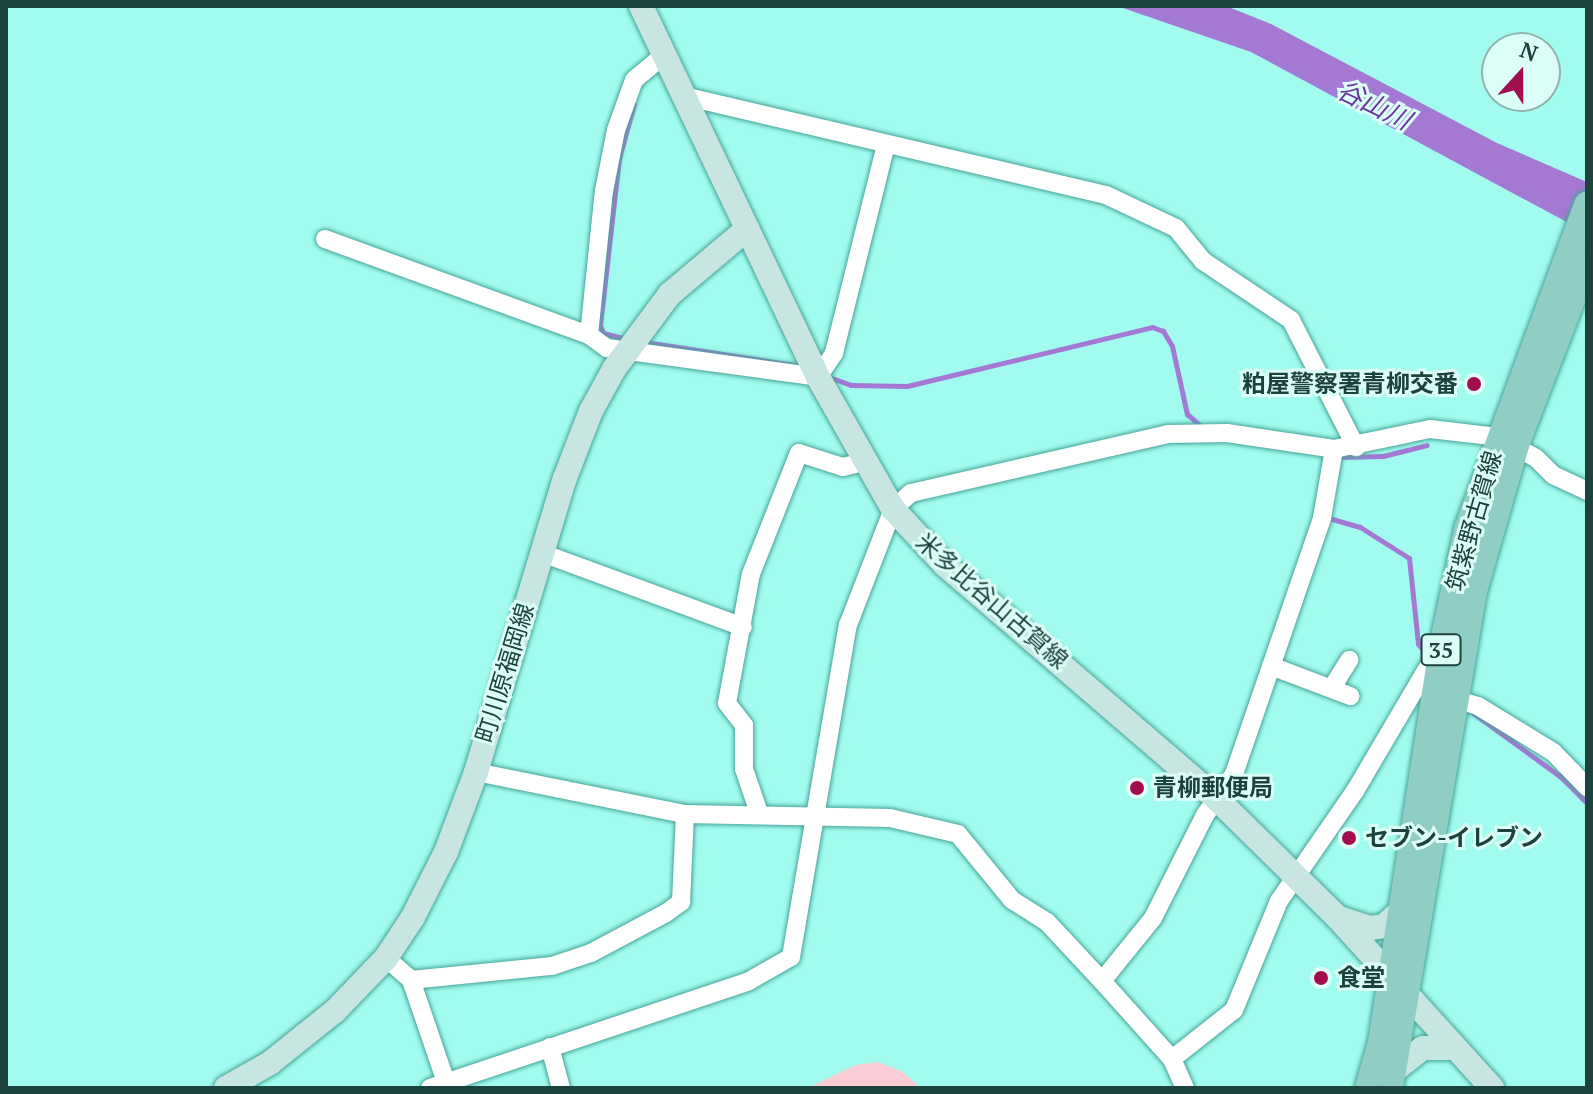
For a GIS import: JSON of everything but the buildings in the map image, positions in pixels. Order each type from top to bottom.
[{"type":"main road","name":"米多比谷山古賀線","points":[[641,6],[818,377],[863,462],[893,509],[945,565],[1217,799],[1337,917],[1492,1088]]},
{"type":"main road","name":"筑紫野古賀線","points":[[1393,1078],[1409,999],[1473,595],[1507,441],[1583,216]]},
{"type":"main road","name":"町川原福岡線","points":[[230,1087],[306,1037],[386,958],[429,888],[476,772],[542,553],[591,411],[628,348],[670,294],[747,229]]},
{"type":"main road","name":"筑紫野古賀線","points":[[1368,1088],[1392,976],[1442,646],[1467,529],[1587,261]]},
{"type":"main road","points":[[1337,917],[1370,928],[1384,926],[1402,910]]},
{"type":"main road","points":[[1393,1078],[1423,1048],[1438,1044],[1453,1048]]},
{"type":"street","points":[[589,335],[604,191],[616,130],[634,80],[663,56]]},
{"type":"street","points":[[684,96],[886,145],[992,164],[1106,195],[1176,228],[1203,261],[1291,320],[1356,447]]},
{"type":"street","points":[[325,239],[589,335],[607,348],[628,348],[818,377],[834,353],[886,145]]},
{"type":"street","points":[[386,958],[411,980],[438,1085],[780,967],[794,948],[848,625],[893,509],[911,493],[1168,434],[1227,433],[1334,449],[1356,447],[1430,429],[1479,430],[1507,441],[1553,475],[1587,491]]},
{"type":"street","points":[[1102,981],[1153,918],[1217,799],[1234,774],[1322,518],[1334,449]]},
{"type":"street","points":[[759,813],[744,769],[744,725],[727,703],[751,574],[799,453],[843,467],[863,462]]},
{"type":"street","points":[[542,553],[743,627]]},
{"type":"street","points":[[1172,1059],[1234,1010],[1249,985],[1259,942],[1442,646]]},
{"type":"street","points":[[1333,686],[1349,660]]},
{"type":"street","points":[[1271,666],[1333,686],[1350,696]]},
{"type":"street","points":[[1455,699],[1478,706],[1553,752],[1587,787]]},
{"type":"street","points":[[476,772],[685,814],[759,813],[765,817],[890,818],[958,834],[1012,900],[1047,922],[1172,1059],[1185,1088]]},
{"type":"street","points":[[411,980],[552,966],[591,953],[666,913],[681,902],[685,814]]},
{"type":"street","points":[[550,1047],[561,1088]]},
{"type":"shaded area","points":[[878,1062],[903,1072],[921,1088],[808,1088],[855,1065]]},
{"type":"water","name":"谷山川","points":[[1117,6],[1226,6],[1271,24],[1497,143],[1587,182],[1587,233],[1251,52]]},
{"type":"waterway","points":[[627,339],[603,333],[600,325],[619,158],[634,104]]},
{"type":"waterway","points":[[829,377],[851,385],[907,386],[1152,327],[1163,331],[1172,346],[1187,414],[1202,427]]},
{"type":"waterway","points":[[645,342],[800,366]]},
{"type":"waterway","points":[[1338,457],[1383,456],[1427,445]]},
{"type":"waterway","points":[[1332,519],[1360,527],[1409,558],[1418,644],[1429,657]]},
{"type":"waterway","points":[[1469,710],[1561,777],[1587,803]]},
{"type":"place","name":"粕屋警察署青柳交番","points":[[1474,384]]},
{"type":"place","name":"青柳郵便局","points":[[1137,788]]},
{"type":"place","name":"セブン-イレブン","points":[[1349,838]]},
{"type":"place","name":"食堂","points":[[1321,978]]}]
